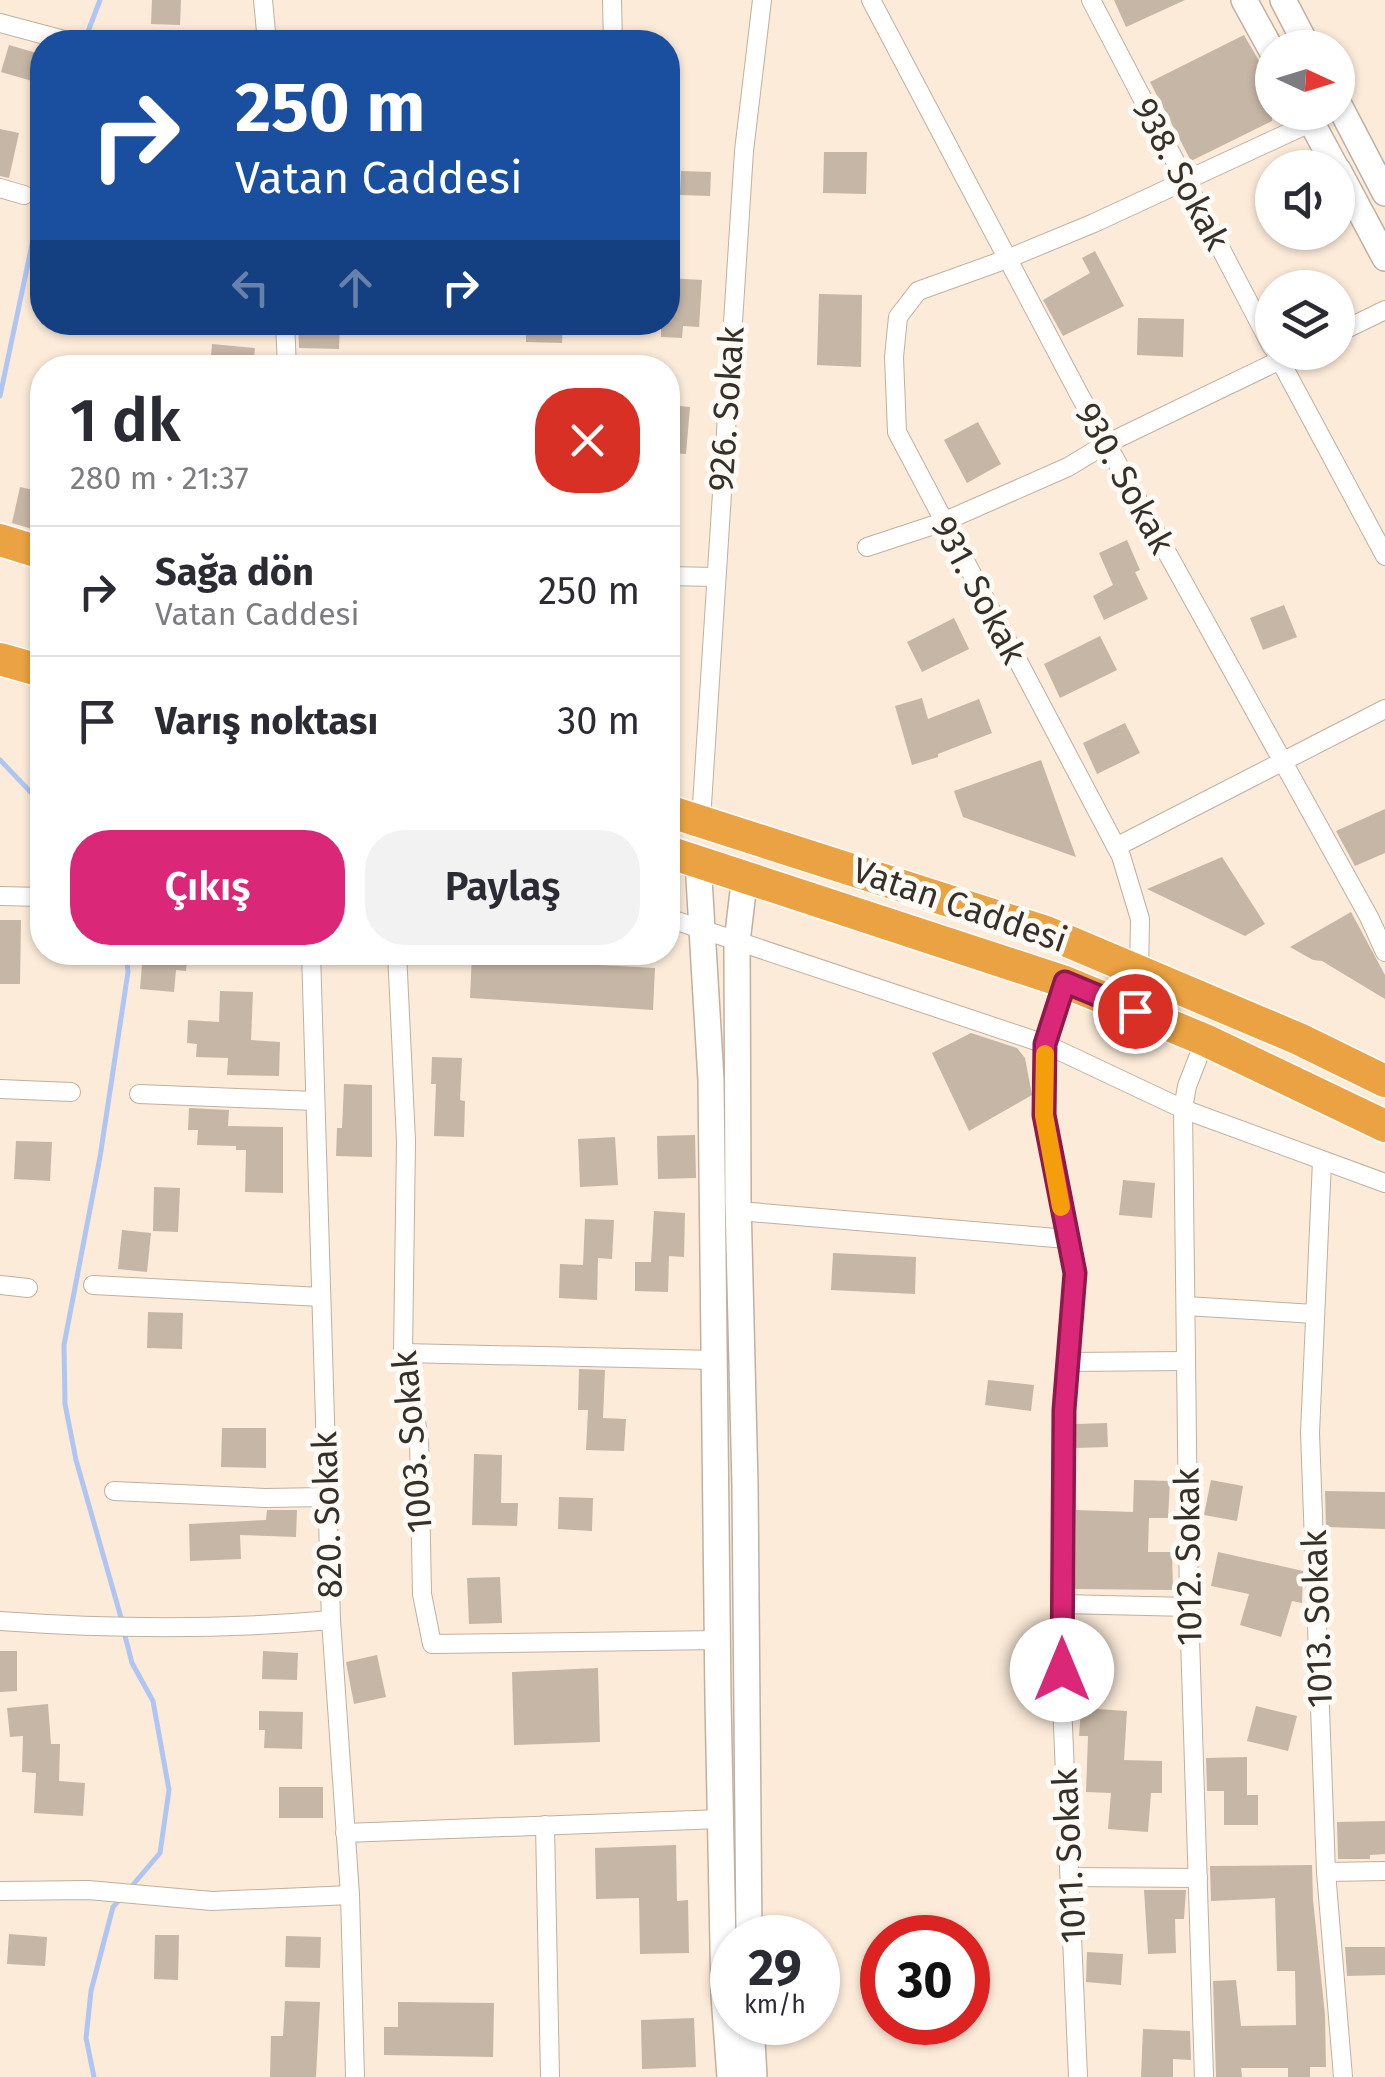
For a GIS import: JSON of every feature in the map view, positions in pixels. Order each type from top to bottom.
[{"type":"highway","points":[[0,540],[30,550]]},
{"type":"highway","points":[[0,660],[30,668]]},
{"type":"highway","name":"Vatan Caddesi","points":[[680,814],[1046,932],[1300,1039],[1385,1081]]},
{"type":"highway","name":"Vatan Caddesi","points":[[683,857],[1065,982],[1204,1040],[1385,1126]]},
{"type":"street","points":[[263,0],[266,30]]},
{"type":"street","points":[[612,0],[612,30]]},
{"type":"street","name":"926. Sokak","points":[[701,820],[744,151],[762,0]]},
{"type":"street","name":"930. Sokak","points":[[870,0],[1106,444],[1385,952]]},
{"type":"street","name":"938. Sokak","points":[[1091,0],[1255,314]]},
{"type":"street","points":[[1244,0],[1260,30]]},
{"type":"street","points":[[1283,0],[1299,30]]},
{"type":"street","points":[[0,23],[30,31]]},
{"type":"street","name":"931. Sokak","points":[[1139,972],[1140,919],[1116,847],[897,432],[894,357],[898,317],[918,291],[1007,259],[1185,182],[1286,130]]},
{"type":"street","points":[[1352,130],[1385,192]]},
{"type":"street","points":[[0,188],[24,195]]},
{"type":"street","points":[[1355,202],[1385,258]]},
{"type":"street","points":[[1355,325],[1385,310]]},
{"type":"street","points":[[868,547],[943,522],[1068,467],[1255,365]]},
{"type":"street","name":"938. Sokak","points":[[1285,370],[1385,556]]},
{"type":"street","points":[[680,576],[714,577]]},
{"type":"street","points":[[1116,847],[1385,709]]},
{"type":"street","points":[[683,857],[701,929],[711,1080],[721,1818],[730,2077]]},
{"type":"street","points":[[745,875],[738,942],[739,1211],[750,1915]]},
{"type":"street","points":[[0,896],[30,897]]},
{"type":"street","points":[[680,922],[1045,1044],[1183,1109],[1385,1183]]},
{"type":"street","name":"820. Sokak","points":[[311,965],[326,1497],[350,1895],[355,2077]]},
{"type":"street","name":"1003. Sokak","points":[[399,965],[406,1141],[404,1352],[419,1438],[422,1594],[432,1644],[718,1640]]},
{"type":"street","name":"1011. Sokak","points":[[1065,982],[1045,1044],[1044,1115],[1075,1273],[1066,1362],[1062,1704],[1078,2077]]},
{"type":"street","name":"1012. Sokak","points":[[1204,1040],[1183,1109],[1189,1608],[1204,2077]]},
{"type":"street","points":[[0,1088],[71,1092]]},
{"type":"street","points":[[139,1094],[314,1101]]},
{"type":"street","name":"1013. Sokak","points":[[1322,1160],[1310,1433],[1326,1872],[1343,2077]]},
{"type":"street","points":[[739,1211],[1068,1239]]},
{"type":"street","points":[[0,1285],[28,1288]]},
{"type":"street","points":[[93,1285],[321,1297]]},
{"type":"street","points":[[1186,1306],[1315,1314]]},
{"type":"street","points":[[404,1352],[716,1360]]},
{"type":"street","points":[[1066,1362],[1186,1361]]},
{"type":"street","points":[[114,1490],[326,1497]]},
{"type":"street","points":[[1062,1604],[1189,1608]]},
{"type":"street","points":[[0,1622],[96,1628],[256,1627],[331,1620]]},
{"type":"street","points":[[346,1833],[721,1818]]},
{"type":"street","points":[[545,1825],[550,2077]]},
{"type":"street","points":[[1326,1872],[1385,1871]]},
{"type":"street","points":[[1071,1876],[1198,1878]]},
{"type":"street","points":[[0,1891],[88,1890],[212,1900],[350,1895]]},
{"type":"street","points":[[753,2045],[754,2077]]},
{"type":"building","points":[[152,0],[181,0],[180,25],[151,24]]},
{"type":"building","points":[[1114,0],[1185,0],[1126,27]]},
{"type":"building","points":[[1244,35],[1255,54],[1255,129],[1191,161],[1150,82]]},
{"type":"building","points":[[9,45],[30,51],[30,80],[1,72]]},
{"type":"building","points":[[0,129],[19,133],[9,178],[0,176]]},
{"type":"building","points":[[824,152],[867,152],[866,194],[823,193]]},
{"type":"building","points":[[681,171],[711,172],[710,196],[680,195]]},
{"type":"building","points":[[1095,251],[1124,306],[1063,336],[1043,300],[1090,273],[1082,258]]},
{"type":"building","points":[[680,279],[702,280],[699,327],[683,326],[682,338],[661,337],[680,335]]},
{"type":"building","points":[[819,294],[862,295],[861,367],[817,365]]},
{"type":"building","points":[[1138,318],[1184,319],[1183,357],[1137,355]]},
{"type":"building","points":[[298,335],[340,335],[339,349],[299,348]]},
{"type":"building","points":[[526,335],[562,335],[562,343],[526,342]]},
{"type":"building","points":[[212,344],[255,348],[254,355],[211,355]]},
{"type":"building","points":[[680,406],[690,407],[686,454],[680,454]]},
{"type":"building","points":[[978,422],[1001,464],[967,483],[944,440]]},
{"type":"building","points":[[20,487],[30,489],[30,528],[12,523]]},
{"type":"building","points":[[1127,540],[1140,570],[1135,572],[1148,599],[1104,620],[1093,596],[1113,585],[1099,553]]},
{"type":"building","points":[[1284,605],[1297,637],[1263,650],[1250,618]]},
{"type":"building","points":[[954,618],[969,649],[922,672],[907,642]]},
{"type":"building","points":[[1100,636],[1117,670],[1060,698],[1044,664]]},
{"type":"building","points":[[922,698],[928,719],[979,699],[992,733],[912,765],[895,706]]},
{"type":"building","points":[[1125,723],[1140,753],[1097,774],[1083,743]]},
{"type":"building","points":[[1041,760],[1076,857],[963,817],[954,791]]},
{"type":"building","points":[[1385,809],[1385,853],[1355,866],[1336,831]]},
{"type":"building","points":[[1222,857],[1265,924],[1245,936],[1147,889]]},
{"type":"building","points":[[1351,912],[1385,975],[1385,999],[1322,961],[1290,947]]},
{"type":"building","points":[[0,920],[21,920],[20,984],[0,984]]},
{"type":"building","points":[[142,965],[187,965],[186,971],[176,970],[174,992],[140,989]]},
{"type":"building","points":[[471,965],[655,968],[653,1010],[470,998]]},
{"type":"building","points":[[220,991],[253,992],[251,1040],[280,1042],[279,1076],[227,1075],[228,1058],[196,1057],[197,1044],[187,1043],[188,1020],[219,1022]]},
{"type":"building","points":[[971,1033],[1017,1048],[1025,1058],[1032,1095],[969,1131],[932,1053]]},
{"type":"building","points":[[432,1057],[462,1058],[460,1100],[465,1101],[464,1137],[434,1136],[436,1084],[431,1084]]},
{"type":"building","points":[[344,1084],[372,1085],[372,1157],[336,1156]]},
{"type":"building","points":[[189,1108],[229,1110],[228,1126],[283,1127],[283,1193],[245,1192],[246,1150],[197,1145],[198,1130],[188,1130]]},
{"type":"building","points":[[695,1135],[696,1178],[658,1179],[657,1136]]},
{"type":"building","points":[[615,1137],[618,1185],[580,1187],[578,1139]]},
{"type":"building","points":[[16,1141],[52,1142],[50,1181],[14,1179]]},
{"type":"building","points":[[1123,1180],[1155,1183],[1152,1218],[1119,1215]]},
{"type":"building","points":[[154,1187],[180,1188],[178,1232],[153,1231]]},
{"type":"building","points":[[654,1211],[685,1213],[684,1257],[669,1256],[668,1292],[635,1291],[635,1262],[651,1262]]},
{"type":"building","points":[[585,1219],[614,1220],[612,1259],[598,1258],[597,1300],[559,1298],[560,1264],[583,1265]]},
{"type":"building","points":[[122,1230],[151,1233],[147,1272],[118,1269]]},
{"type":"building","points":[[833,1253],[916,1257],[915,1294],[831,1290]]},
{"type":"building","points":[[148,1312],[183,1313],[182,1349],[147,1348]]},
{"type":"building","points":[[579,1369],[605,1370],[603,1418],[626,1419],[624,1451],[586,1450],[588,1410],[578,1410]]},
{"type":"building","points":[[988,1380],[1034,1385],[1031,1411],[985,1405]]},
{"type":"building","points":[[1107,1423],[1108,1447],[1076,1448],[1076,1424]]},
{"type":"building","points":[[222,1428],[266,1428],[266,1468],[221,1467]]},
{"type":"building","points":[[474,1454],[502,1455],[501,1503],[518,1503],[517,1526],[472,1525]]},
{"type":"building","points":[[1134,1480],[1170,1481],[1168,1518],[1149,1518],[1148,1552],[1172,1552],[1173,1590],[1075,1589],[1076,1510],[1133,1512]]},
{"type":"building","points":[[1211,1480],[1243,1486],[1237,1521],[1204,1515]]},
{"type":"building","points":[[1325,1491],[1385,1492],[1385,1529],[1326,1527]]},
{"type":"building","points":[[559,1497],[593,1498],[592,1531],[558,1529]]},
{"type":"building","points":[[267,1510],[297,1510],[296,1537],[240,1535],[241,1559],[190,1561],[189,1524],[266,1520]]},
{"type":"building","points":[[1218,1552],[1303,1571],[1302,1603],[1292,1601],[1281,1637],[1240,1625],[1249,1594],[1211,1586]]},
{"type":"building","points":[[500,1577],[502,1623],[469,1624],[467,1578]]},
{"type":"building","points":[[0,1651],[17,1651],[17,1691],[0,1692]]},
{"type":"building","points":[[263,1651],[298,1653],[297,1680],[262,1679]]},
{"type":"building","points":[[377,1655],[386,1697],[354,1704],[346,1662]]},
{"type":"building","points":[[598,1668],[600,1742],[514,1745],[512,1672]]},
{"type":"building","points":[[48,1704],[51,1744],[60,1744],[59,1781],[85,1783],[83,1816],[34,1813],[36,1773],[22,1772],[23,1736],[10,1737],[7,1708]]},
{"type":"building","points":[[1256,1706],[1297,1716],[1288,1751],[1247,1741]]},
{"type":"building","points":[[1081,1708],[1127,1711],[1124,1760],[1162,1761],[1162,1793],[1151,1793],[1148,1832],[1108,1829],[1111,1793],[1086,1792],[1088,1736],[1079,1736]]},
{"type":"building","points":[[259,1711],[303,1712],[302,1749],[264,1748],[265,1730],[259,1730]]},
{"type":"building","points":[[1247,1757],[1247,1795],[1258,1795],[1258,1825],[1224,1825],[1224,1791],[1207,1791],[1206,1758]]},
{"type":"building","points":[[279,1787],[323,1787],[323,1818],[279,1818]]},
{"type":"building","points":[[1385,1821],[1385,1854],[1370,1855],[1370,1859],[1338,1859],[1337,1822]]},
{"type":"building","points":[[676,1845],[677,1901],[688,1900],[689,1953],[640,1954],[639,1898],[596,1899],[595,1848]]},
{"type":"building","points":[[1312,1865],[1326,2067],[1310,2067],[1310,2077],[1288,2077],[1288,2068],[1241,2068],[1242,2077],[1216,2077],[1213,1981],[1236,1980],[1241,2026],[1296,2025],[1295,1971],[1277,1971],[1275,1898],[1211,1901],[1210,1866]]},
{"type":"building","points":[[1144,1890],[1186,1890],[1184,1919],[1175,1919],[1176,1953],[1148,1954]]},
{"type":"building","points":[[9,1934],[47,1937],[45,1966],[7,1964]]},
{"type":"building","points":[[155,1935],[179,1935],[178,1980],[154,1979]]},
{"type":"building","points":[[286,1936],[321,1937],[320,1968],[285,1967]]},
{"type":"building","points":[[1345,1947],[1385,1947],[1385,1975],[1347,1976]]},
{"type":"building","points":[[1087,1952],[1123,1954],[1121,1985],[1086,1982]]},
{"type":"building","points":[[285,2001],[320,2002],[316,2077],[270,2077],[271,2036],[283,2036]]},
{"type":"building","points":[[398,2002],[494,2003],[493,2057],[384,2055],[384,2027],[398,2027]]},
{"type":"building","points":[[694,2018],[696,2067],[642,2069],[641,2020]]},
{"type":"building","points":[[1143,2029],[1190,2031],[1191,2060],[1173,2059],[1173,2077],[1141,2077]]},
{"type":"waterway","points":[[89,30],[100,0]]},
{"type":"waterway","points":[[0,396],[30,254]]},
{"type":"waterway","points":[[0,760],[30,791]]},
{"type":"waterway","points":[[122,1621],[76,1460],[65,1404],[64,1345],[100,1157],[127,965]]},
{"type":"waterway","points":[[124,1632],[132,1663],[153,1701],[169,1790],[160,1853],[131,1887]]},
{"type":"waterway","points":[[94,2077],[86,2038],[91,1991],[113,1907],[120,1899]]},
{"type":"slow traffic","points":[[1045,1054],[1044,1115],[1061,1207]]},
{"type":"route","points":[[1062,1670],[1064,1410],[1075,1273],[1044,1115],[1045,1044],[1065,982],[1135,1011]]}]
